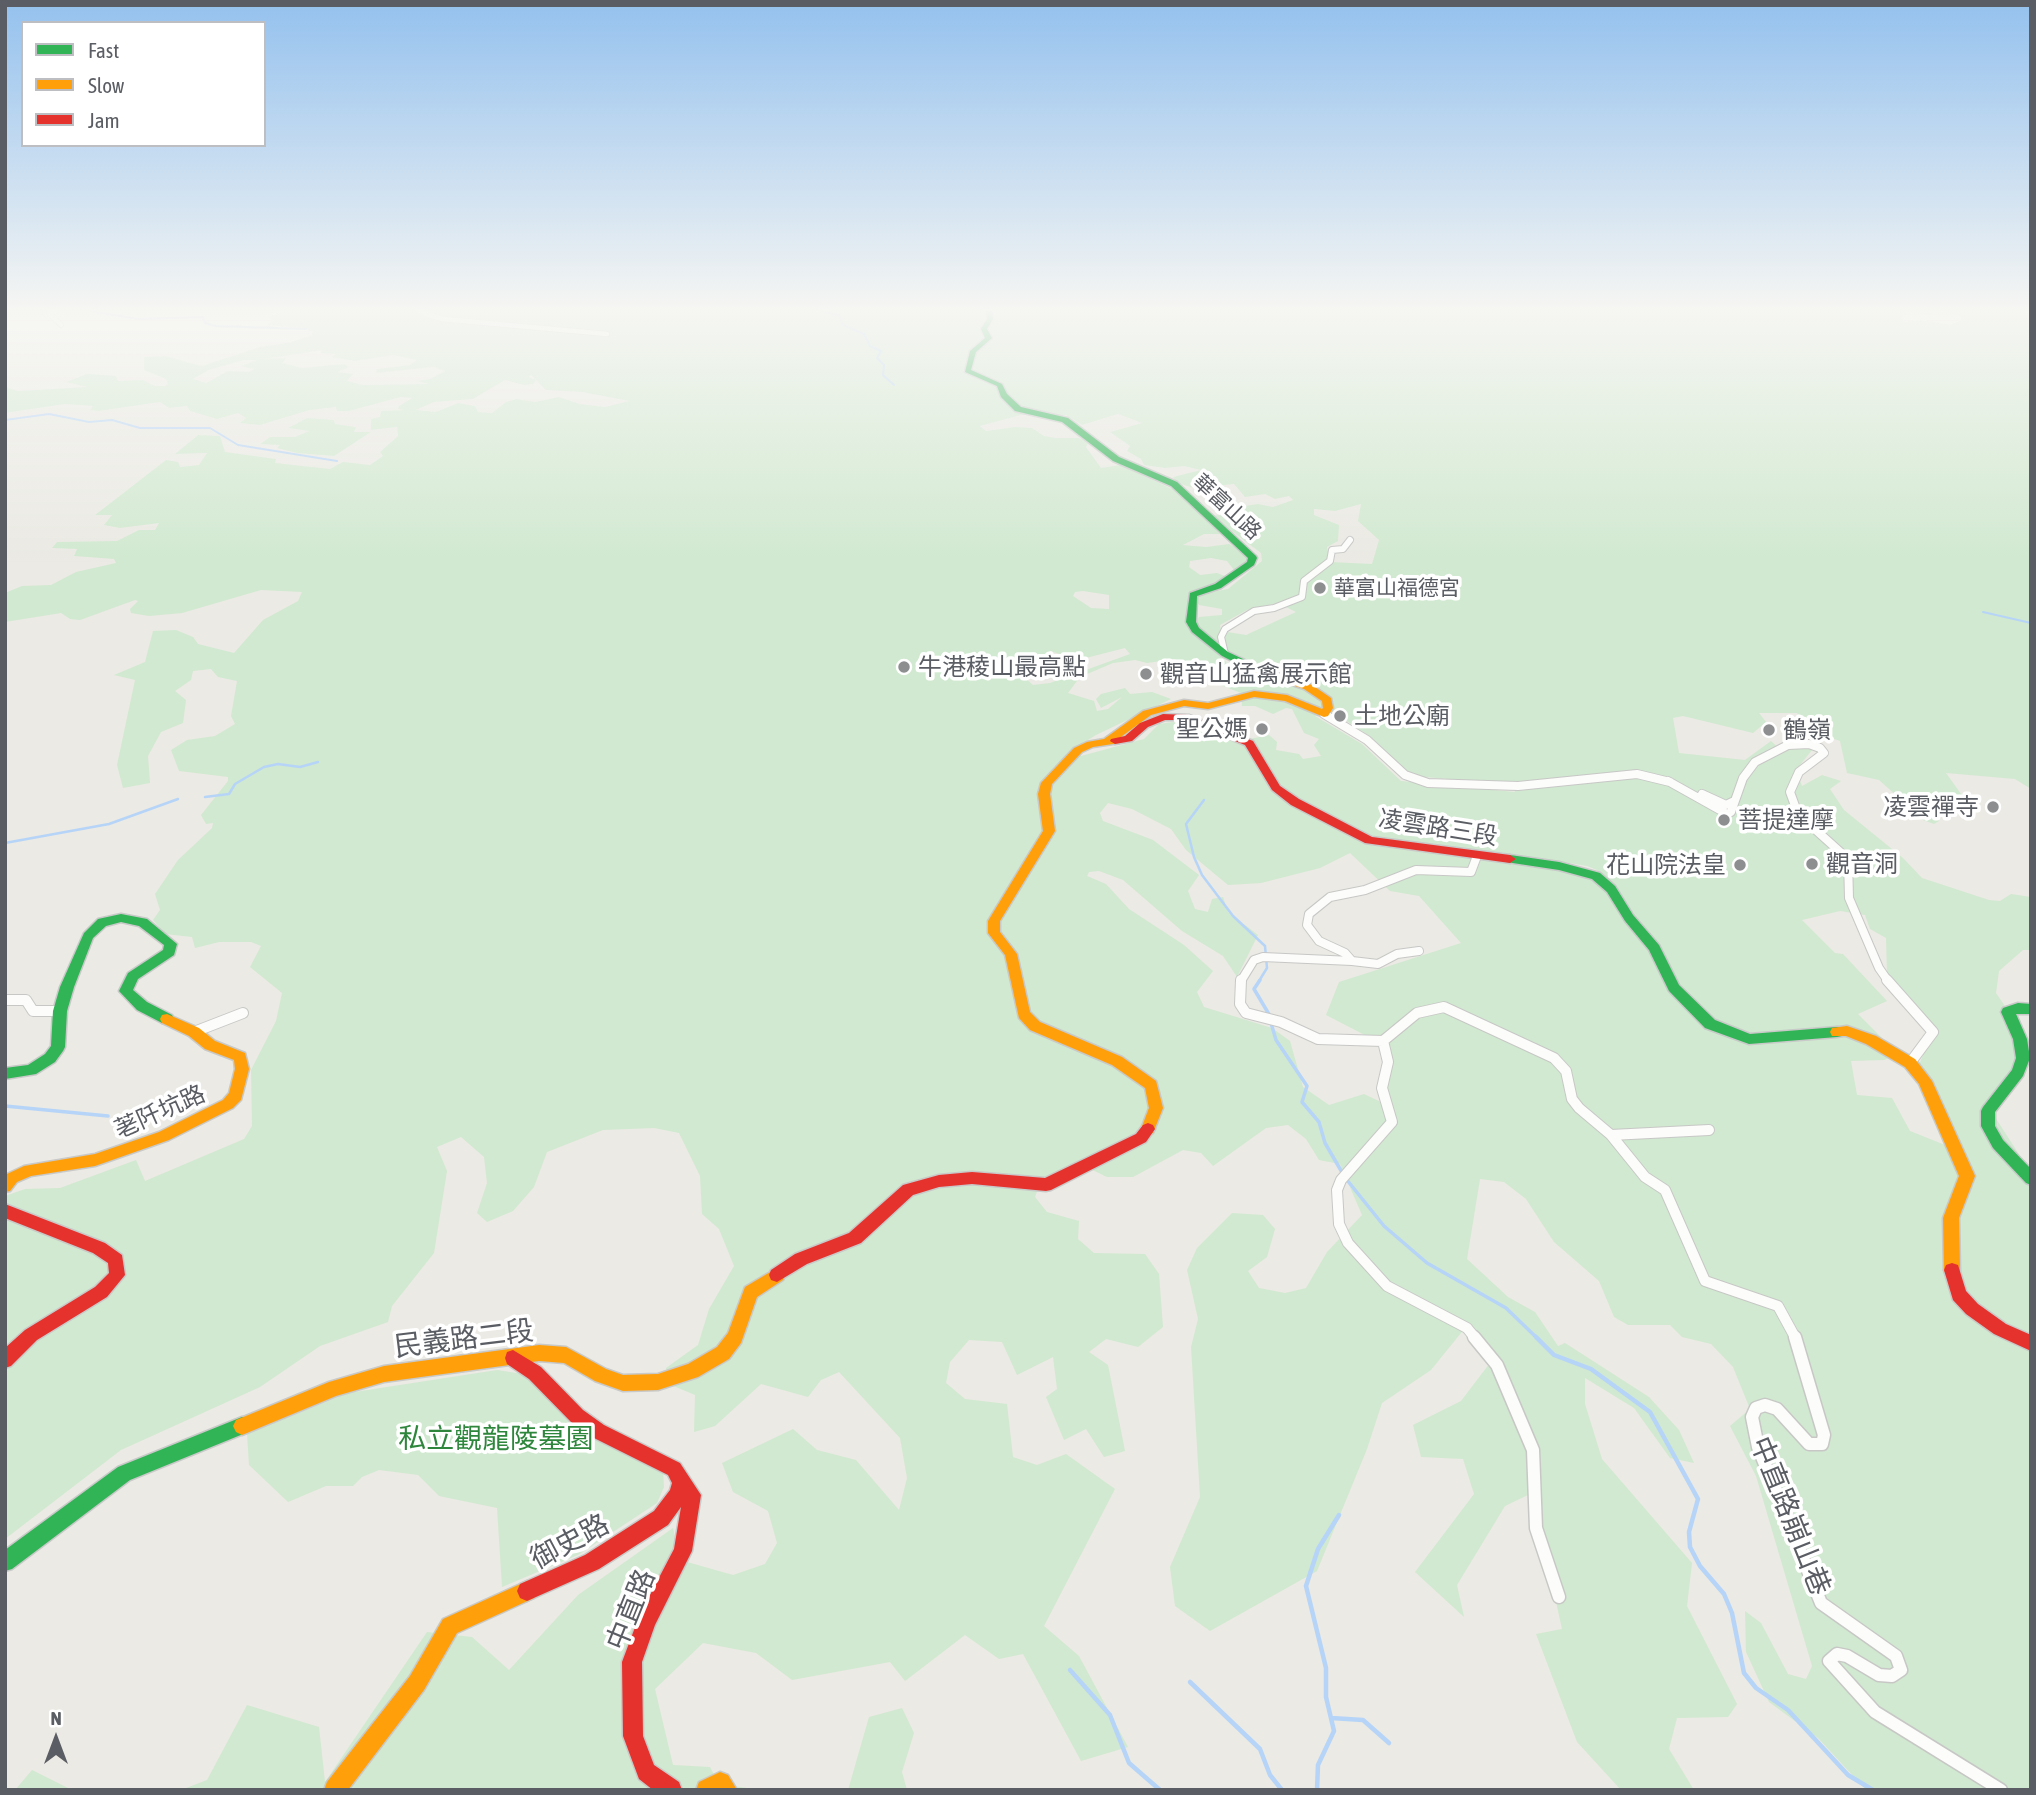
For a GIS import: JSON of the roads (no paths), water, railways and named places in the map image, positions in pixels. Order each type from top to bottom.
[{"type":"street","name":"華富山路","points":[[1005,395],[1018,409],[1065,419],[1116,459],[1174,484],[1222,532],[1247,550],[1253,558],[1251,563],[1218,586],[1191,598],[1191,622],[1195,629],[1225,654],[1245,666],[1308,687],[1327,700],[1328,708],[1324,714]]},
{"type":"street","points":[[1225,654],[1221,636],[1225,629],[1254,611],[1274,608],[1302,597],[1304,581],[1330,561],[1332,550],[1343,549],[1350,540]]},
{"type":"street","name":"凌雲路三段","points":[[1106,742],[1139,717],[1157,709],[1184,703],[1208,706],[1254,694],[1287,698],[1324,714],[1367,740],[1405,775],[1428,783],[1518,786],[1637,774],[1668,781],[1727,814],[1731,812],[1732,802],[1743,778],[1755,762],[1788,745],[1816,745],[1822,750],[1817,759],[1799,772],[1790,792],[1798,814],[1848,859],[1849,898],[1879,968],[1898,995],[1933,1032],[1910,1063]]},
{"type":"street","name":"凌雲路三段","points":[[1106,742],[1128,739],[1154,719],[1185,717],[1249,743],[1276,788],[1305,808],[1369,840],[1381,844],[1416,845],[1559,866],[1596,876],[1611,889],[1629,918],[1654,948],[1674,988],[1710,1024],[1749,1039],[1847,1031],[1871,1040],[1910,1063],[1925,1081],[1967,1176],[1951,1218],[1950,1247],[1955,1287],[1972,1308],[2000,1329],[2031,1343]]},
{"type":"street","name":"民義路二段","points":[[5,1562],[124,1473],[335,1388],[384,1374],[513,1359],[539,1353],[566,1355],[601,1375],[623,1382],[658,1382],[692,1370],[723,1353],[735,1338],[751,1292],[801,1259],[855,1238],[908,1190],[939,1181],[972,1178],[1046,1185],[1141,1138],[1151,1126],[1156,1108],[1151,1085],[1117,1061],[1035,1026],[1024,1014],[1019,1001],[1011,954],[994,933],[994,921],[1000,908],[1049,831],[1049,813],[1044,794],[1047,783],[1078,750],[1106,742]]},
{"type":"street","points":[[1352,961],[1345,953],[1311,934],[1307,925],[1310,914],[1318,905],[1330,897],[1365,890],[1416,870],[1464,874],[1471,872],[1477,856]]},
{"type":"street","name":"荖阡坑路","points":[[5,1074],[31,1070],[50,1058],[58,1047],[60,1011],[88,936],[110,919],[131,919],[143,922],[171,944],[169,952],[160,960],[133,975],[126,990],[142,1006],[194,1032],[210,1045],[240,1057],[241,1082],[236,1096],[228,1104],[129,1151],[95,1160],[29,1170],[12,1178],[5,1186]]},
{"type":"street","points":[[1419,951],[1397,954],[1378,964],[1267,957],[1254,960],[1241,979],[1240,1004],[1246,1013],[1281,1022],[1318,1039],[1382,1041],[1388,1062],[1382,1088],[1392,1122],[1345,1176],[1337,1190],[1339,1224],[1348,1243],[1387,1286],[1467,1328],[1497,1365],[1510,1389],[1533,1450],[1536,1528],[1559,1597]]},
{"type":"street","points":[[5,1000],[26,1000],[33,1012],[60,1011]]},
{"type":"street","name":"中直路崩山巷","points":[[1382,1041],[1417,1013],[1444,1007],[1554,1058],[1566,1071],[1572,1099],[1611,1135],[1645,1177],[1665,1190],[1705,1281],[1778,1306],[1796,1339],[1824,1435],[1822,1444],[1809,1444],[1777,1409],[1765,1405],[1756,1408],[1752,1417],[1758,1447],[1821,1603],[1896,1657],[1901,1670],[1892,1676],[1879,1675],[1847,1656],[1837,1654],[1829,1661],[1836,1673],[1875,1712],[2001,1790]]},
{"type":"street","points":[[2031,1009],[2018,1007],[2008,1012],[2020,1039],[2023,1058],[2018,1072],[1988,1111],[1988,1126],[1998,1144],[2031,1179]]},
{"type":"street","points":[[194,1032],[243,1013]]},
{"type":"street","points":[[1611,1135],[1709,1130]]},
{"type":"street","points":[[5,1211],[47,1230],[100,1248],[116,1260],[117,1275],[102,1292],[31,1335],[5,1360]]},
{"type":"street","points":[[513,1359],[543,1380],[577,1416],[598,1431],[674,1469],[681,1482]]},
{"type":"street","name":"御史路","points":[[335,1790],[411,1691],[450,1626],[592,1562],[661,1518],[673,1505],[681,1482]]},
{"type":"street","name":"中直路","points":[[671,1790],[646,1772],[634,1736],[632,1662],[647,1621],[683,1551],[692,1495],[681,1482]]},
{"type":"street","points":[[707,1790],[720,1783],[726,1790]]},
{"type":"waterway","points":[[5,420],[49,414],[89,422],[112,420],[140,428],[210,428],[238,445],[337,461]]},
{"type":"waterway","points":[[1983,612],[2031,623]]},
{"type":"waterway","points":[[205,797],[229,794],[235,784],[264,767],[278,764],[300,767],[318,762]]},
{"type":"waterway","points":[[5,843],[109,824],[178,799]]},
{"type":"waterway","points":[[1204,800],[1186,824],[1194,857],[1202,875],[1233,916],[1265,946],[1267,968],[1259,981]]},
{"type":"waterway","points":[[1260,980],[1254,989],[1270,1016]]},
{"type":"waterway","points":[[1271,1023],[1276,1040],[1307,1086],[1302,1102],[1319,1122],[1325,1143],[1343,1174]]},
{"type":"waterway","points":[[5,1106],[108,1116]]},
{"type":"waterway","points":[[1347,1180],[1384,1226],[1427,1263],[1506,1308],[1538,1339]]},
{"type":"waterway","points":[[1538,1339],[1554,1355],[1591,1369],[1650,1412],[1698,1499],[1689,1532],[1690,1547],[1700,1566],[1724,1594],[1732,1613],[1744,1673],[1756,1688],[1788,1710],[1848,1775],[1873,1790]]},
{"type":"waterway","points":[[1317,1790],[1318,1765],[1334,1731],[1326,1697],[1326,1668],[1306,1586],[1318,1549],[1339,1515]]},
{"type":"waterway","points":[[1070,1670],[1110,1715],[1129,1763],[1160,1790]]},
{"type":"waterway","points":[[1190,1682],[1260,1749],[1270,1775],[1282,1790]]},
{"type":"waterway","points":[[1331,1718],[1363,1720],[1389,1743]]},
{"type":"place","name":"華富山福德宮","points":[[1320,588]]},
{"type":"place","name":"牛港稜山最高點","points":[[904,667]]},
{"type":"place","name":"觀音山猛禽展示館","points":[[1146,674]]},
{"type":"place","name":"土地公廟","points":[[1340,716]]},
{"type":"place","name":"聖公媽","points":[[1262,729]]},
{"type":"place","name":"鶴嶺","points":[[1769,730]]},
{"type":"place","name":"凌雲禪寺","points":[[1993,807]]},
{"type":"place","name":"菩提達摩","points":[[1724,820]]},
{"type":"place","name":"觀音洞","points":[[1812,864]]},
{"type":"place","name":"花山院法皇","points":[[1740,865]]},
{"type":"park label","name":"私立觀龍陵墓園","points":[[496,1439]]}]
